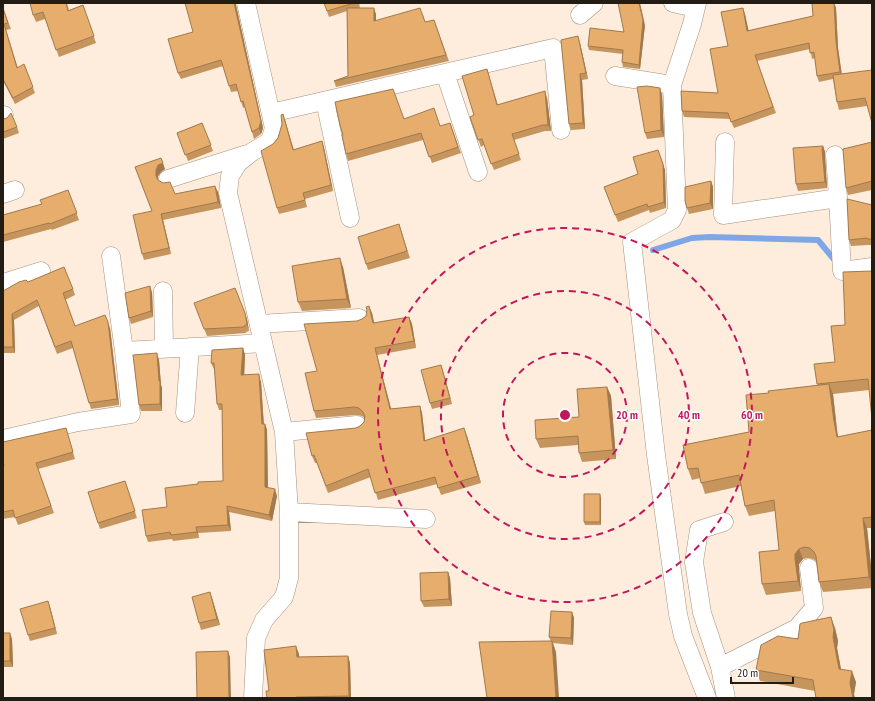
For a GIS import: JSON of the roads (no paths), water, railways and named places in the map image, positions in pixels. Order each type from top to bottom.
[{"type":"street","points":[[246,3],[274,128],[270,141],[252,152],[238,164],[230,176],[228,193],[284,432],[289,512],[289,578],[284,598],[264,620],[256,638],[253,698]]},
{"type":"street","points":[[580,15],[594,3]]},
{"type":"street","points":[[673,3],[696,5],[692,24],[672,85],[678,210],[672,220],[632,242],[656,455],[678,614],[683,636],[707,698]]},
{"type":"street","points":[[271,113],[553,48],[561,130]]},
{"type":"street","points":[[445,73],[478,172]]},
{"type":"street","points":[[615,76],[672,85]]},
{"type":"street","points":[[325,101],[350,218]]},
{"type":"street","points":[[725,142],[723,215],[838,198]]},
{"type":"street","points":[[168,179],[252,152]]},
{"type":"street","points":[[835,155],[842,270],[872,268]]},
{"type":"street","points":[[3,439],[78,422],[131,414],[111,256]]},
{"type":"street","points":[[3,283],[41,271]]},
{"type":"street","points":[[163,291],[164,348]]},
{"type":"street","points":[[259,324],[359,318]]},
{"type":"street","points":[[124,351],[263,343]]},
{"type":"street","points":[[185,413],[190,347]]},
{"type":"street","points":[[284,432],[357,425]]},
{"type":"street","points":[[289,512],[426,519]]},
{"type":"street","points":[[724,522],[699,530],[694,562],[702,613],[720,667],[726,698]]},
{"type":"street","points":[[720,667],[797,628],[814,608],[809,568]]},
{"type":"waterway","points":[[653,250],[692,238],[710,237],[818,240],[837,263]]}]
